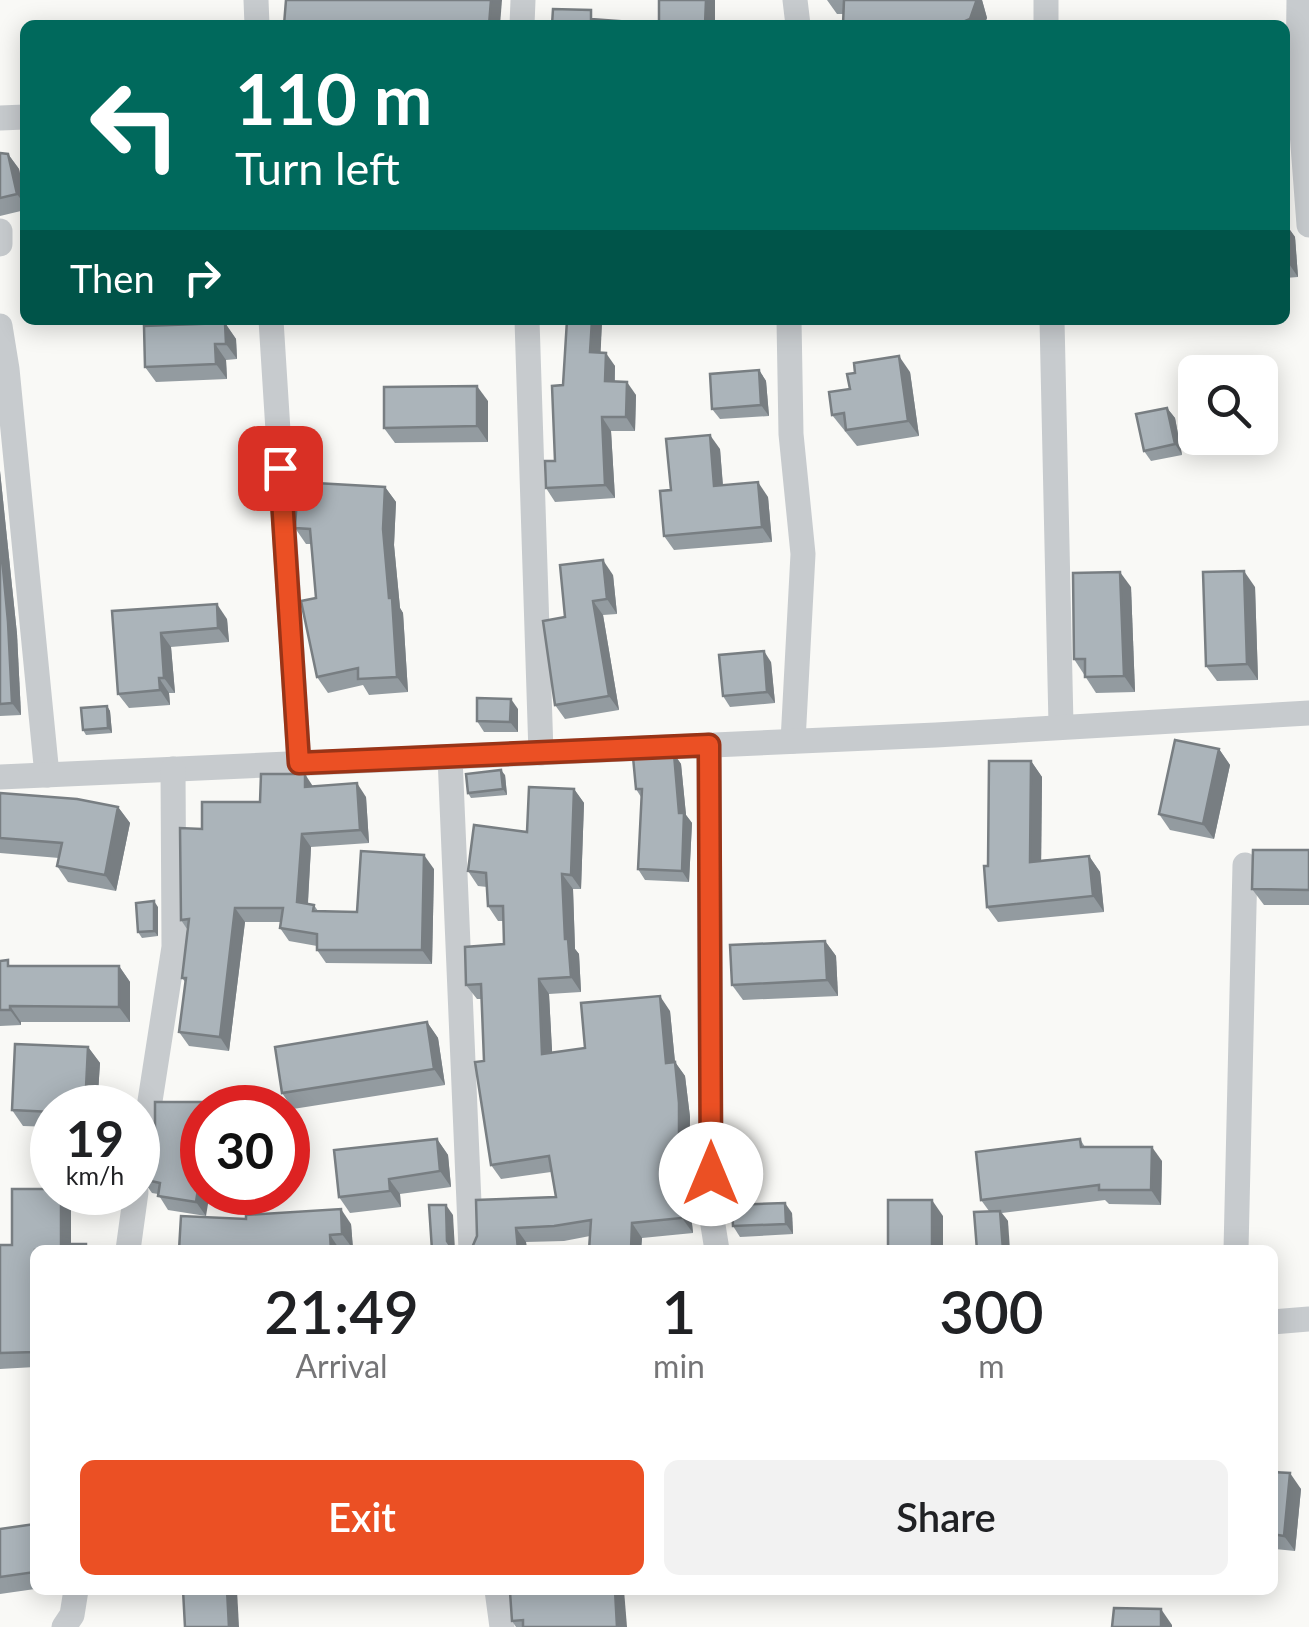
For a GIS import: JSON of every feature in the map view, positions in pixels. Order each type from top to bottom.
[{"type":"street","points":[[1299,0],[1298,79],[1309,224]]},
{"type":"street","points":[[0,230],[0,244]]},
{"type":"street","points":[[271,325],[299,763]]},
{"type":"street","points":[[527,325],[541,753]]},
{"type":"street","points":[[789,325],[791,434],[803,554],[793,742]]},
{"type":"street","points":[[1052,325],[1061,725]]},
{"type":"street","points":[[0,326],[47,774]]},
{"type":"street","points":[[0,777],[793,742],[1309,713]]},
{"type":"street","points":[[709,745],[711,1213],[717,1245]]},
{"type":"street","points":[[450,757],[471,1245]]},
{"type":"street","points":[[153,1085],[174,948],[173,769]]},
{"type":"street","points":[[1236,1245],[1245,865]]},
{"type":"street","points":[[129,1245],[133,1215]]},
{"type":"street","points":[[1278,1322],[1309,1319]]},
{"type":"street","points":[[64,1627],[72,1615],[75,1595]]},
{"type":"street","points":[[497,1595],[502,1627]]},
{"type":"building","points":[[286,0],[491,0],[489,20],[284,20]]},
{"type":"building","points":[[659,0],[706,0],[705,20],[659,20]]},
{"type":"building","points":[[844,0],[976,0],[968,20],[843,20]]},
{"type":"building","points":[[553,9],[591,10],[591,19],[605,20],[552,20]]},
{"type":"building","points":[[0,153],[8,154],[17,194],[0,198]]},
{"type":"building","points":[[225,325],[226,344],[215,344],[216,364],[145,367],[144,326]]},
{"type":"building","points":[[567,325],[592,325],[590,352],[606,353],[605,381],[627,382],[626,417],[602,417],[605,485],[546,488],[545,461],[555,461],[552,386],[563,385]]},
{"type":"building","points":[[899,356],[908,421],[846,430],[844,413],[832,415],[829,392],[850,389],[847,374],[855,373],[854,363]]},
{"type":"building","points":[[759,370],[761,405],[712,409],[710,374]]},
{"type":"building","points":[[477,386],[477,426],[384,428],[384,387]]},
{"type":"building","points":[[1167,408],[1175,444],[1144,451],[1136,414]]},
{"type":"building","points":[[710,435],[714,486],[758,482],[762,527],[664,536],[660,491],[671,490],[666,439]]},
{"type":"building","points":[[298,482],[385,487],[383,529],[397,677],[358,679],[358,668],[317,677],[301,601],[316,598],[310,529],[295,528]]},
{"type":"building","points":[[0,537],[12,703],[0,704]]},
{"type":"building","points":[[603,560],[607,599],[593,601],[609,696],[555,705],[543,621],[565,617],[560,565]]},
{"type":"building","points":[[1244,571],[1247,664],[1206,666],[1203,572]]},
{"type":"building","points":[[1120,572],[1124,676],[1085,677],[1085,659],[1074,659],[1073,573]]},
{"type":"building","points":[[217,604],[218,628],[161,633],[164,678],[159,678],[160,690],[118,694],[112,611]]},
{"type":"building","points":[[764,651],[767,692],[723,696],[719,655]]},
{"type":"building","points":[[477,698],[511,699],[510,722],[477,721]]},
{"type":"building","points":[[107,706],[108,728],[83,730],[81,708]]},
{"type":"building","points":[[1175,740],[1219,749],[1203,824],[1159,814]]},
{"type":"building","points":[[674,754],[679,813],[684,813],[682,871],[638,869],[642,789],[636,789],[633,757]]},
{"type":"building","points":[[989,761],[1031,761],[1030,862],[1089,856],[1093,896],[987,907],[984,866],[988,866]]},
{"type":"building","points":[[501,770],[503,789],[468,793],[466,774]]},
{"type":"building","points":[[261,774],[305,774],[305,787],[357,783],[360,830],[302,834],[297,902],[314,905],[313,911],[357,912],[361,851],[424,855],[422,950],[317,950],[317,934],[280,928],[283,908],[235,908],[220,1037],[179,1032],[189,919],[181,920],[180,828],[202,829],[202,802],[260,802]]},
{"type":"building","points":[[529,787],[574,789],[571,875],[562,874],[571,977],[539,979],[542,1054],[585,1048],[581,1003],[660,996],[666,1063],[675,1062],[679,1103],[676,1153],[682,1218],[632,1223],[631,1245],[589,1245],[591,1220],[516,1228],[518,1245],[473,1245],[477,1236],[476,1200],[556,1197],[549,1156],[491,1165],[475,1062],[484,1061],[481,984],[466,985],[465,947],[504,944],[503,906],[488,906],[486,873],[468,871],[474,825],[527,832]]},
{"type":"building","points":[[0,793],[77,799],[118,807],[105,875],[57,866],[62,843],[0,838]]},
{"type":"building","points":[[1253,850],[1309,850],[1309,890],[1252,889]]},
{"type":"building","points":[[154,901],[154,931],[138,932],[136,903]]},
{"type":"building","points":[[825,941],[827,980],[732,985],[730,945]]},
{"type":"building","points":[[8,960],[8,966],[119,966],[119,1007],[10,1006],[10,1010],[0,1010],[0,961]]},
{"type":"building","points":[[427,1022],[434,1069],[310,1089],[310,1085],[281,1085],[275,1047]]},
{"type":"building","points":[[15,1044],[88,1047],[86,1085],[30,1085],[30,1111],[12,1110]]},
{"type":"building","points":[[160,1102],[180,1102],[180,1199],[160,1196]]},
{"type":"building","points":[[437,1139],[440,1171],[389,1179],[390,1191],[339,1197],[334,1150]]},
{"type":"building","points":[[1080,1139],[1081,1147],[1152,1147],[1151,1190],[1099,1190],[1099,1185],[981,1200],[976,1152]]},
{"type":"building","points":[[12,1189],[30,1189],[30,1215],[61,1215],[61,1244],[86,1244],[30,1245],[30,1352],[0,1353],[0,1245],[12,1245]]},
{"type":"building","points":[[888,1200],[932,1200],[932,1245],[888,1245]]},
{"type":"building","points":[[785,1203],[786,1224],[733,1226],[732,1205]]},
{"type":"building","points":[[429,1205],[446,1205],[450,1245],[432,1245]]},
{"type":"building","points":[[341,1209],[342,1234],[330,1235],[331,1245],[179,1245],[181,1216],[246,1219],[246,1215],[310,1215],[310,1211]]},
{"type":"building","points":[[1000,1211],[1003,1245],[977,1245],[974,1212]]},
{"type":"building","points":[[1278,1472],[1290,1473],[1284,1536],[1278,1535]]},
{"type":"building","points":[[30,1525],[30,1573],[0,1577],[0,1529]]},
{"type":"building","points":[[183,1595],[227,1595],[229,1627],[185,1627]]},
{"type":"building","points":[[510,1595],[615,1595],[617,1627],[523,1627],[523,1620],[512,1621]]},
{"type":"building","points":[[1114,1608],[1161,1609],[1161,1627],[1112,1627]]},
{"type":"route","points":[[280,468],[299,763],[709,745],[711,1174]]}]
